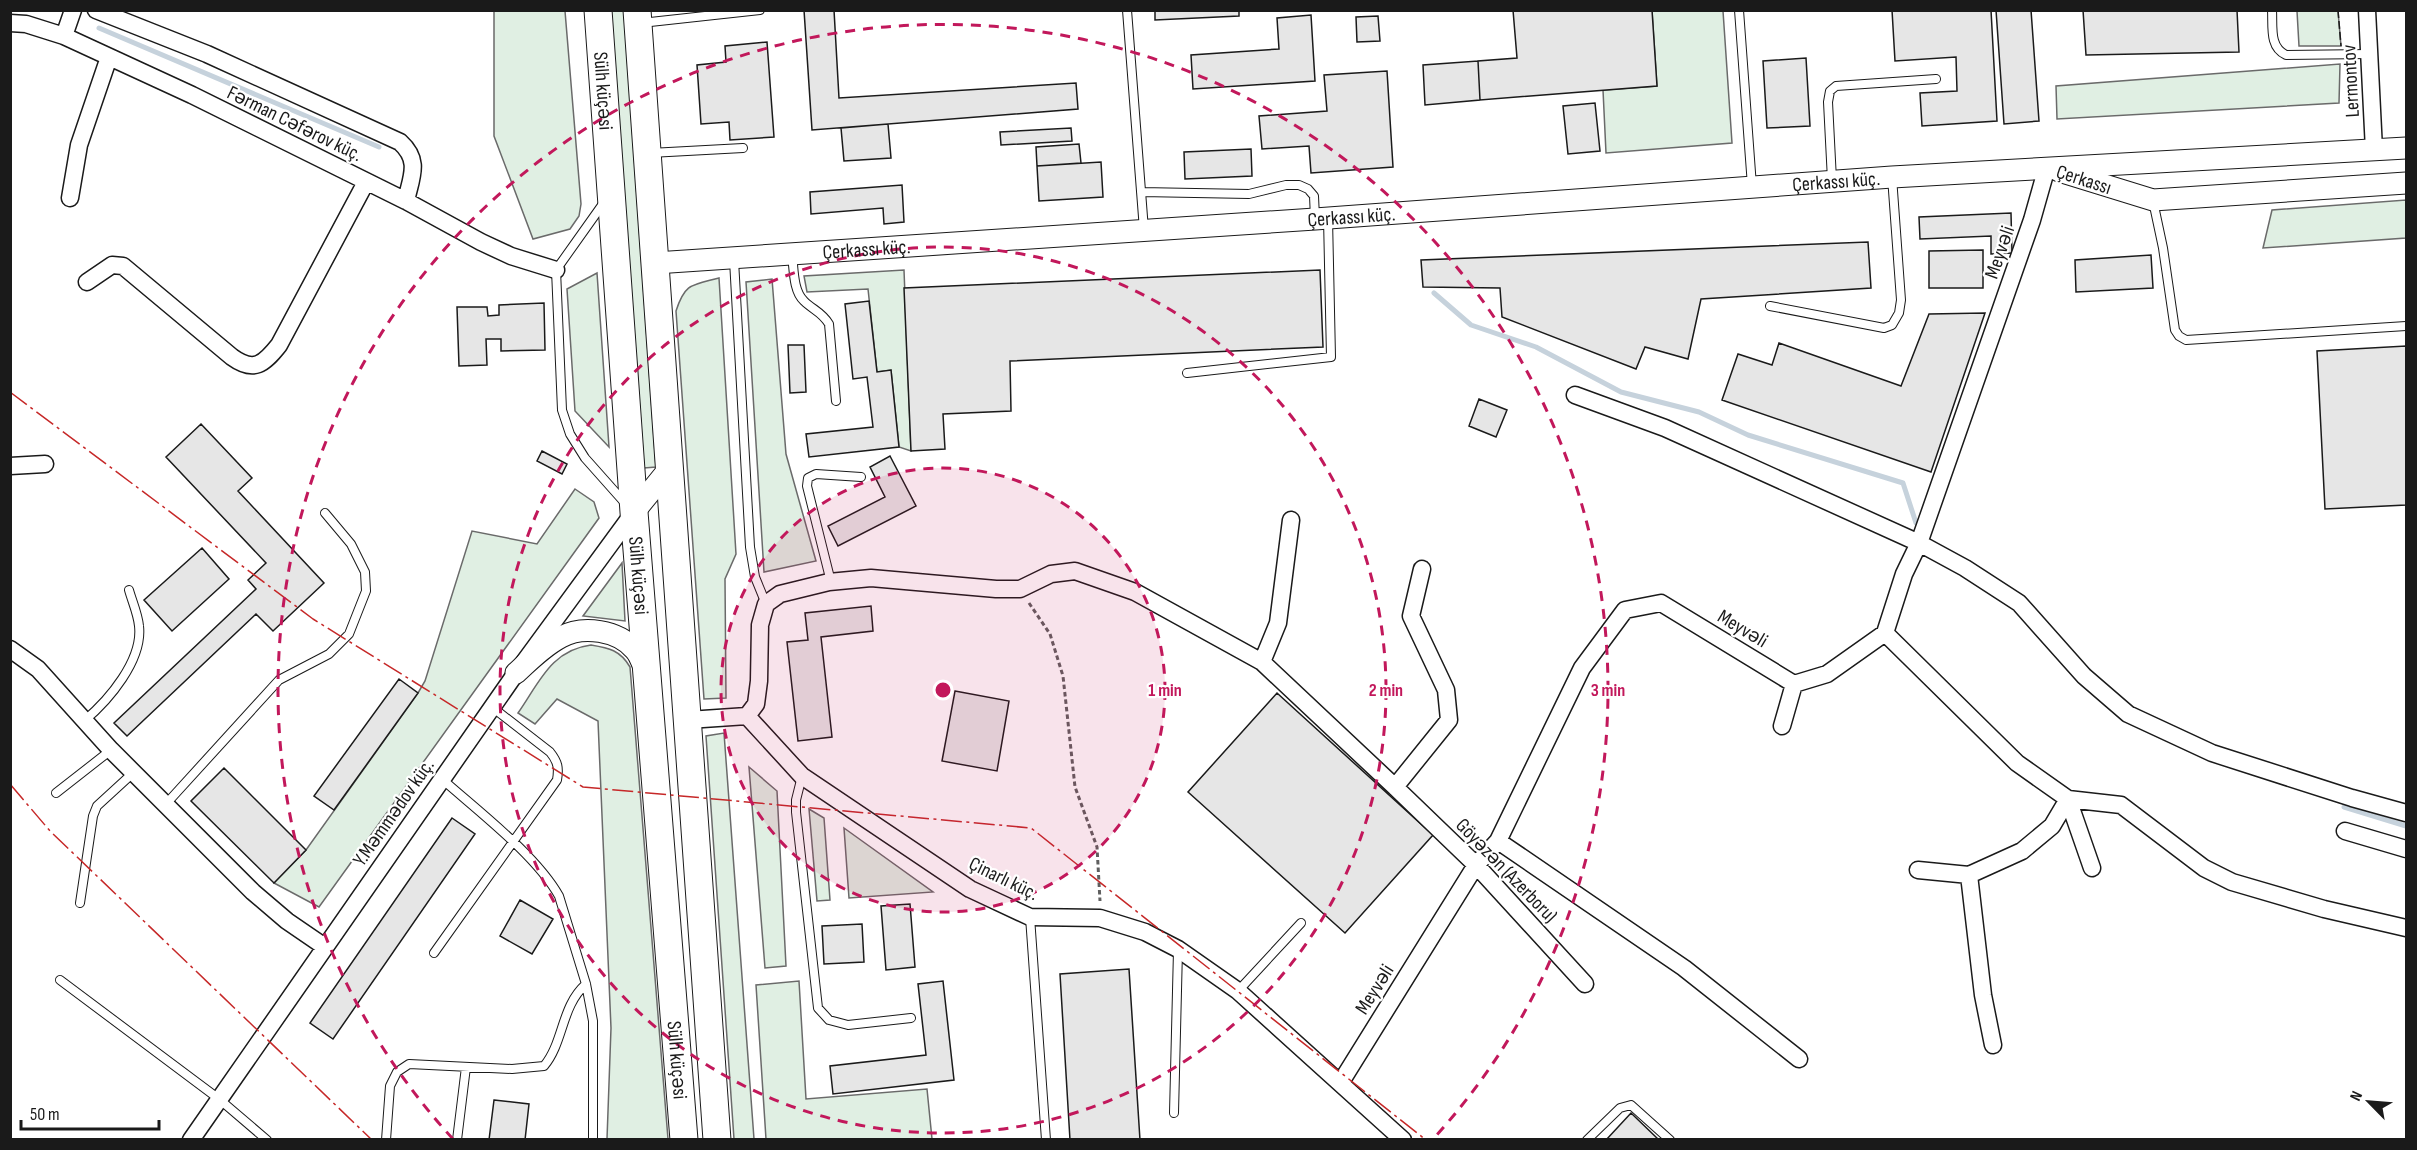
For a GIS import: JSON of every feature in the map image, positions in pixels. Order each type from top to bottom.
[{"type":"highway","name":"Sülh küçəsi","points":[[598,10],[634,512],[684,1140]]},
{"type":"highway","name":"Sülh küçəsi","points":[[637,17],[717,1140]]},
{"type":"street","points":[[64,36],[74,10]]},
{"type":"street","points":[[96,10],[207,54],[400,142],[410,151],[414,162],[406,201]]},
{"type":"street","name":"Lermontov","points":[[2367,10],[2374,150]]},
{"type":"street","name":"Fərman Cəfərov küç.","points":[[10,23],[26,24],[64,36],[192,95],[511,256],[556,270]]},
{"type":"street","points":[[70,198],[79,146],[109,57]]},
{"type":"street","name":"Çerkassı","points":[[2047,167],[2406,148]]},
{"type":"street","name":"Çerkassı küç.","points":[[655,263],[2047,167]]},
{"type":"street","name":"Çerkassı","points":[[2047,167],[2153,200],[2406,183]]},
{"type":"street","name":"Meyvəli","points":[[1885,633],[1904,574],[1919,543],[2032,220],[2047,167]]},
{"type":"street","points":[[87,282],[112,265],[123,266],[232,357],[243,365],[255,366],[268,358],[279,345],[366,182]]},
{"type":"street","points":[[1575,395],[1665,428],[1919,543],[1965,568],[2019,603],[2084,676],[2128,714],[2212,753],[2406,813]]},
{"type":"street","points":[[10,466],[45,464]]},
{"type":"street","points":[[634,512],[669,470]]},
{"type":"street","name":"Y.Məmmədov küç.","points":[[191,1140],[492,707],[634,512]]},
{"type":"street","points":[[1262,662],[1278,623],[1291,520]]},
{"type":"street","points":[[1395,787],[1449,720],[1446,690],[1411,616],[1422,569]]},
{"type":"street","name":"Göyəzən (Azerboru)","points":[[1020,589],[1052,574],[1075,571],[1135,592],[1262,662],[1476,865],[1585,984]]},
{"type":"street","points":[[688,720],[747,716],[756,704],[759,681],[760,625],[766,604],[780,594],[831,582],[871,578],[1020,589]]},
{"type":"street","name":"Meyvəli","points":[[1341,1082],[1476,865],[1498,841],[1582,668],[1625,610],[1661,603],[1794,684]]},
{"type":"street","points":[[516,673],[546,646],[563,636],[598,631],[626,641],[636,651],[649,678]]},
{"type":"street","points":[[1782,726],[1794,684],[1827,674],[1885,633],[2017,764],[2068,800],[2121,805],[2204,867],[2232,882],[2324,909],[2406,928]]},
{"type":"street","points":[[10,649],[38,669],[111,750],[273,910],[325,947]]},
{"type":"street","name":"Çinarlı küç.","points":[[747,716],[802,776],[970,889],[1030,917],[1100,918],[1145,932],[1178,949],[1238,991],[1403,1140]]},
{"type":"street","points":[[2068,800],[2092,868]]},
{"type":"street","points":[[1918,870],[1969,875],[2022,851],[2052,826],[2068,800]]},
{"type":"street","points":[[2345,831],[2406,849]]},
{"type":"street","points":[[1498,841],[1684,968],[1799,1059]]},
{"type":"street","points":[[1969,875],[1983,995],[1993,1045]]},
{"type":"lane","points":[[637,17],[760,10]]},
{"type":"lane","points":[[1127,10],[1144,231]]},
{"type":"lane","points":[[1739,10],[1752,186]]},
{"type":"lane","points":[[2272,10],[2273,43],[2278,51],[2286,55],[2369,54]]},
{"type":"lane","points":[[1832,181],[1828,102],[1830,91],[1836,86],[1936,79]]},
{"type":"lane","points":[[647,153],[744,148]]},
{"type":"lane","points":[[1770,306],[1884,328],[1892,325],[1899,313],[1901,300],[1892,177]]},
{"type":"lane","points":[[1141,192],[1249,194],[1299,184],[1314,196],[1321,218],[1331,357],[1188,373]]},
{"type":"lane","points":[[610,193],[556,270],[562,410],[570,434],[585,458],[634,512]]},
{"type":"lane","points":[[2153,200],[2163,248],[2175,330],[2179,336],[2187,340],[2406,326]]},
{"type":"lane","points":[[791,254],[800,296],[823,313],[829,324],[836,402]]},
{"type":"lane","points":[[734,258],[750,547],[755,577],[766,604]]},
{"type":"lane","points":[[831,582],[807,486],[808,478],[816,474],[861,477]]},
{"type":"lane","points":[[165,804],[279,680],[329,654],[350,634],[366,591],[365,572],[351,544],[325,513]]},
{"type":"lane","points":[[84,721],[101,706],[133,660],[139,641],[139,625],[129,590]]},
{"type":"lane","points":[[434,953],[557,780],[559,770],[550,752],[492,707]]},
{"type":"lane","points":[[56,793],[111,750]]},
{"type":"lane","points":[[80,903],[93,816],[97,806],[133,772]]},
{"type":"lane","points":[[802,776],[796,800],[796,812],[818,1008],[829,1020],[848,1025],[911,1018]]},
{"type":"lane","points":[[442,779],[513,843],[552,884],[559,896],[586,984],[593,1021],[593,1140]]},
{"type":"lane","points":[[1030,917],[1046,1140]]},
{"type":"lane","points":[[1238,991],[1301,923]]},
{"type":"lane","points":[[1174,1113],[1178,949]]},
{"type":"lane","points":[[60,980],[219,1099],[267,1140]]},
{"type":"lane","points":[[386,1140],[390,1086],[397,1072],[409,1064],[524,1069],[544,1066],[550,1059],[576,992],[586,984]]},
{"type":"lane","points":[[457,1140],[466,1066]]},
{"type":"lane","points":[[1587,1140],[1620,1108],[1631,1105],[1670,1140]]},
{"type":"path","points":[[1020,589],[1050,634],[1063,676],[1075,787],[1097,847],[1100,918]]},
{"type":"green space","points":[[494,11],[565,11],[581,204],[579,216],[570,229],[533,239],[494,136]]},
{"type":"green space","points":[[611,11],[624,11],[656,467],[644,468]]},
{"type":"green space","points":[[1652,11],[1723,11],[1732,143],[1606,153],[1603,90],[1657,86]]},
{"type":"green space","points":[[2297,11],[2338,11],[2341,46],[2299,46]]},
{"type":"green space","points":[[2340,64],[2339,103],[2057,119],[2056,86]]},
{"type":"green space","points":[[2406,200],[2406,238],[2263,248],[2272,210]]},
{"type":"green space","points":[[904,270],[911,451],[899,447],[891,370],[877,372],[868,289],[807,292],[804,276]]},
{"type":"green space","points":[[597,273],[609,447],[575,411],[567,289]]},
{"type":"green space","points":[[719,278],[736,554],[725,579],[726,698],[704,699],[676,311],[686,290],[702,282]]},
{"type":"green space","points":[[772,279],[786,454],[816,561],[764,572],[746,282]]},
{"type":"green space","points":[[575,489],[594,502],[599,518],[319,907],[274,883],[306,850],[425,681],[472,531],[537,544]]},
{"type":"green space","points":[[622,563],[625,621],[583,616]]},
{"type":"green space","points":[[591,645],[614,651],[630,667],[668,1139],[607,1139],[611,1028],[598,721],[557,699],[535,724],[518,713],[547,670],[556,661],[577,648]]},
{"type":"green space","points":[[724,733],[754,1139],[734,1139],[706,736]]},
{"type":"green space","points":[[749,767],[777,791],[786,966],[765,968]]},
{"type":"green space","points":[[809,809],[824,818],[830,900],[817,901]]},
{"type":"green space","points":[[844,828],[933,892],[849,898]]},
{"type":"green space","points":[[799,981],[806,1099],[927,1089],[932,1139],[766,1139],[756,985]]},
{"type":"building","points":[[804,10],[834,10],[839,98],[1076,83],[1078,109],[812,130]]},
{"type":"building","points":[[1155,10],[1239,10],[1239,16],[1155,20]]},
{"type":"building","points":[[1513,10],[1652,10],[1657,86],[1480,100],[1478,61],[1517,58]]},
{"type":"building","points":[[1892,10],[1991,10],[1997,121],[1922,126],[1920,93],[1957,91],[1956,57],[1895,61]]},
{"type":"building","points":[[1996,10],[2031,10],[2039,121],[2004,124]]},
{"type":"building","points":[[2083,10],[2237,10],[2239,52],[2086,55]]},
{"type":"building","points":[[1311,15],[1315,81],[1193,89],[1191,55],[1279,49],[1277,18]]},
{"type":"building","points":[[1378,16],[1380,41],[1357,42],[1356,17]]},
{"type":"building","points":[[767,42],[774,137],[730,140],[729,122],[701,124],[697,65],[726,62],[725,46]]},
{"type":"building","points":[[1806,58],[1810,126],[1767,128],[1763,61]]},
{"type":"building","points":[[1478,61],[1480,100],[1425,105],[1423,65]]},
{"type":"building","points":[[1387,71],[1393,167],[1311,173],[1309,146],[1262,149],[1259,116],[1327,111],[1324,75]]},
{"type":"building","points":[[1595,103],[1600,151],[1568,154],[1563,106]]},
{"type":"building","points":[[888,124],[891,158],[844,161],[841,128]]},
{"type":"building","points":[[1071,128],[1072,141],[1001,145],[1000,132]]},
{"type":"building","points":[[1079,144],[1081,163],[1037,166],[1036,147]]},
{"type":"building","points":[[1251,149],[1252,176],[1185,179],[1184,152]]},
{"type":"building","points":[[1101,162],[1103,197],[1039,201],[1037,166]]},
{"type":"building","points":[[902,185],[904,222],[884,224],[883,208],[811,214],[810,192]]},
{"type":"building","points":[[2011,213],[2012,253],[1991,254],[1991,236],[1920,239],[1919,217]]},
{"type":"building","points":[[1868,242],[1871,288],[1701,299],[1688,359],[1645,347],[1636,369],[1502,317],[1500,288],[1423,287],[1421,260]]},
{"type":"building","points":[[1983,250],[1983,288],[1929,288],[1929,251]]},
{"type":"building","points":[[2151,255],[2153,288],[2076,292],[2075,260]]},
{"type":"building","points":[[1320,270],[1323,347],[1010,361],[1011,411],[943,414],[945,449],[911,451],[904,288]]},
{"type":"building","points":[[869,301],[877,372],[891,370],[899,447],[809,457],[806,434],[873,427],[867,377],[853,379],[845,304]]},
{"type":"building","points":[[544,303],[545,350],[501,351],[501,339],[486,339],[487,365],[459,366],[457,307],[487,307],[488,316],[499,315],[499,305]]},
{"type":"building","points":[[1985,313],[1931,472],[1722,400],[1738,354],[1772,365],[1779,343],[1901,386],[1929,314]]},
{"type":"building","points":[[788,345],[804,345],[806,392],[790,393]]},
{"type":"building","points":[[2406,346],[2406,505],[2325,509],[2317,351]]},
{"type":"building","points":[[1479,399],[1507,410],[1496,437],[1469,426]]},
{"type":"building","points":[[201,424],[252,478],[238,491],[324,583],[273,631],[256,614],[127,736],[114,723],[256,589],[248,580],[266,563],[166,457]]},
{"type":"building","points":[[542,451],[567,464],[562,474],[537,461]]},
{"type":"building","points":[[890,456],[916,506],[838,546],[828,526],[885,497],[870,467]]},
{"type":"building","points":[[202,548],[229,579],[172,631],[144,600]]},
{"type":"building","points":[[871,606],[873,631],[821,637],[832,737],[798,741],[787,642],[808,640],[805,613]]},
{"type":"building","points":[[399,679],[418,693],[334,810],[314,796]]},
{"type":"building","points":[[955,691],[1009,701],[997,771],[942,761]]},
{"type":"building","points":[[1277,693],[1433,835],[1345,933],[1188,792]]},
{"type":"building","points":[[224,768],[306,850],[274,883],[191,801]]},
{"type":"building","points":[[452,818],[475,834],[333,1039],[310,1023]]},
{"type":"building","points":[[520,900],[553,919],[532,954],[500,936]]},
{"type":"building","points":[[910,904],[915,967],[886,970],[881,906]]},
{"type":"building","points":[[862,924],[864,962],[824,964],[822,926]]},
{"type":"building","points":[[1129,969],[1140,1140],[1070,1140],[1060,974]]},
{"type":"building","points":[[943,981],[954,1080],[833,1094],[830,1066],[926,1055],[918,984]]},
{"type":"building","points":[[494,1100],[529,1104],[525,1140],[489,1140]]},
{"type":"building","points":[[1631,1113],[1659,1140],[1606,1140]]},
{"type":"waterway","points":[[99,28],[379,147]]},
{"type":"waterway","points":[[1434,293],[1471,325],[1536,347],[1621,392],[1699,412],[1748,435],[1903,483],[1916,523]]},
{"type":"waterway","points":[[2344,807],[2406,826]]},
{"type":"fence","points":[[2338,10],[2341,46]]},
{"type":"power","points":[[10,392],[313,619],[583,787],[1031,828],[1426,1140]]},
{"type":"power","points":[[10,784],[50,831],[372,1140]]}]
